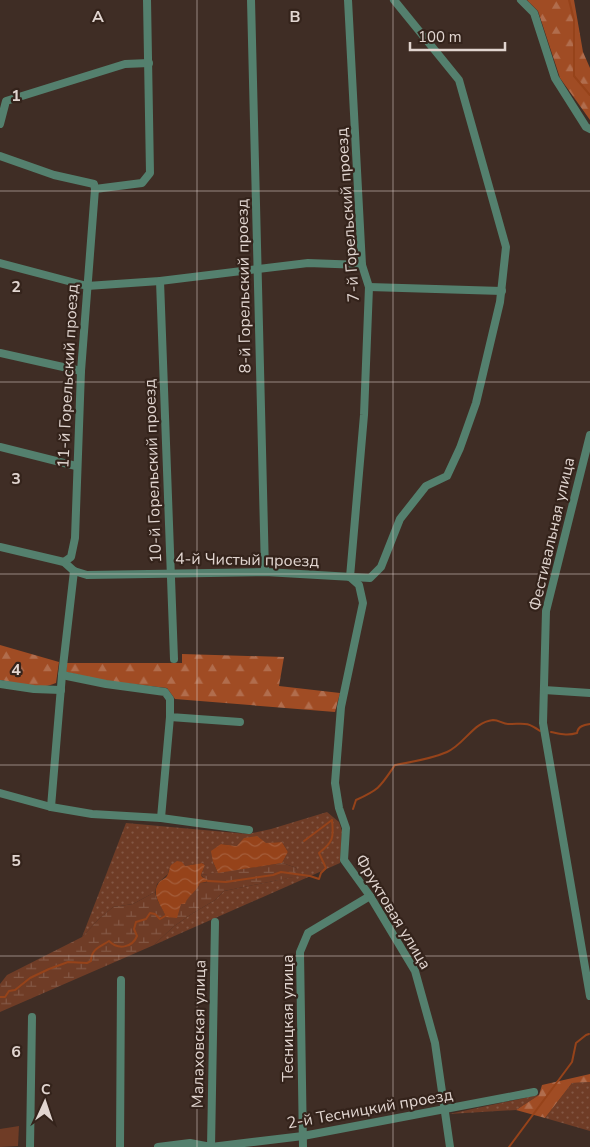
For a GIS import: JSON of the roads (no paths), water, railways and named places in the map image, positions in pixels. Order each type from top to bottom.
[{"type":"street","points":[[0,156],[54,175],[94,184],[95,189],[142,183],[150,173],[147,0]]},
{"type":"street","name":"8-й Горельский проезд","points":[[251,0],[265,572]]},
{"type":"street","name":"7-й Горельский проезд","points":[[348,0],[362,265],[369,287],[364,415],[350,577]]},
{"type":"street","name":"4-й Чистый проезд","points":[[0,547],[64,562],[74,570],[87,575],[265,572],[370,578],[381,567],[400,519],[426,486],[447,476],[460,448],[476,403],[502,291],[506,246],[458,80],[394,0]]},
{"type":"street","points":[[521,0],[534,14],[555,78],[586,127],[590,129]]},
{"type":"street","points":[[0,124],[6,101],[125,64],[148,63]]},
{"type":"street","name":"11-й Горельский проезд","points":[[64,562],[71,557],[75,538],[76,466],[81,371],[95,189]]},
{"type":"street","points":[[0,263],[87,286],[160,281],[308,263],[362,265]]},
{"type":"street","name":"10-й Горельский проезд","points":[[160,281],[174,659]]},
{"type":"street","points":[[369,287],[502,291]]},
{"type":"street","points":[[0,353],[81,371]]},
{"type":"street","name":"Фестивальная улица","points":[[590,435],[546,611],[543,723],[590,995]]},
{"type":"street","points":[[0,446],[76,466]]},
{"type":"street","points":[[51,807],[62,675],[74,570]]},
{"type":"street","name":"Фруктовая улица","points":[[350,577],[359,585],[363,603],[341,707],[335,783],[339,808],[346,828],[344,860],[370,896],[416,971],[435,1044],[450,1147]]},
{"type":"street","points":[[62,675],[106,684],[165,692],[170,699],[161,818]]},
{"type":"street","points":[[0,684],[34,689],[61,690]]},
{"type":"street","points":[[544,690],[590,693]]},
{"type":"street","points":[[170,717],[240,722]]},
{"type":"street","points":[[0,793],[51,807],[92,814],[161,818],[249,830]]},
{"type":"street","name":"Тесницкая улица","points":[[303,1147],[300,952],[308,932],[370,896]]},
{"type":"street","name":"Малаховская улица","points":[[211,1147],[215,922]]},
{"type":"street","points":[[120,1147],[121,980]]},
{"type":"street","points":[[30,1147],[32,1017]]},
{"type":"street","name":"2-й Тесницкий проезд","points":[[158,1147],[190,1143],[211,1147],[304,1136],[534,1092]]},
{"type":"water","points":[[257,836],[266,843],[282,842],[288,852],[282,863],[218,873],[211,851],[221,844],[237,846],[244,838]]},
{"type":"water","points":[[177,861],[182,862],[185,866],[202,863],[205,865],[201,875],[210,881],[200,883],[185,904],[181,904],[177,918],[166,917],[156,896],[156,888],[167,876],[171,865]]},
{"type":"waterway","points":[[569,0],[574,20],[574,76],[590,95]]},
{"type":"waterway","points":[[353,809],[356,800],[379,787],[395,765],[447,752],[459,744],[474,729],[486,722],[493,720],[506,724],[525,724],[540,731]]},
{"type":"waterway","points":[[551,732],[573,734],[577,733],[582,726],[590,724]]},
{"type":"waterway","points":[[304,841],[332,820]]},
{"type":"waterway","points":[[208,881],[226,882],[273,875],[281,872],[319,879],[321,873],[326,868],[319,853],[332,839],[332,820]]},
{"type":"waterway","points":[[0,997],[5,997],[9,991],[15,990],[30,978],[49,969],[68,962],[87,963],[91,961],[94,951],[109,941],[120,947],[128,945],[137,936],[134,929],[136,922],[146,919],[150,913],[155,914],[160,919],[167,915]]},
{"type":"waterway","points":[[509,1147],[572,1062],[576,1043],[589,1034]]}]
